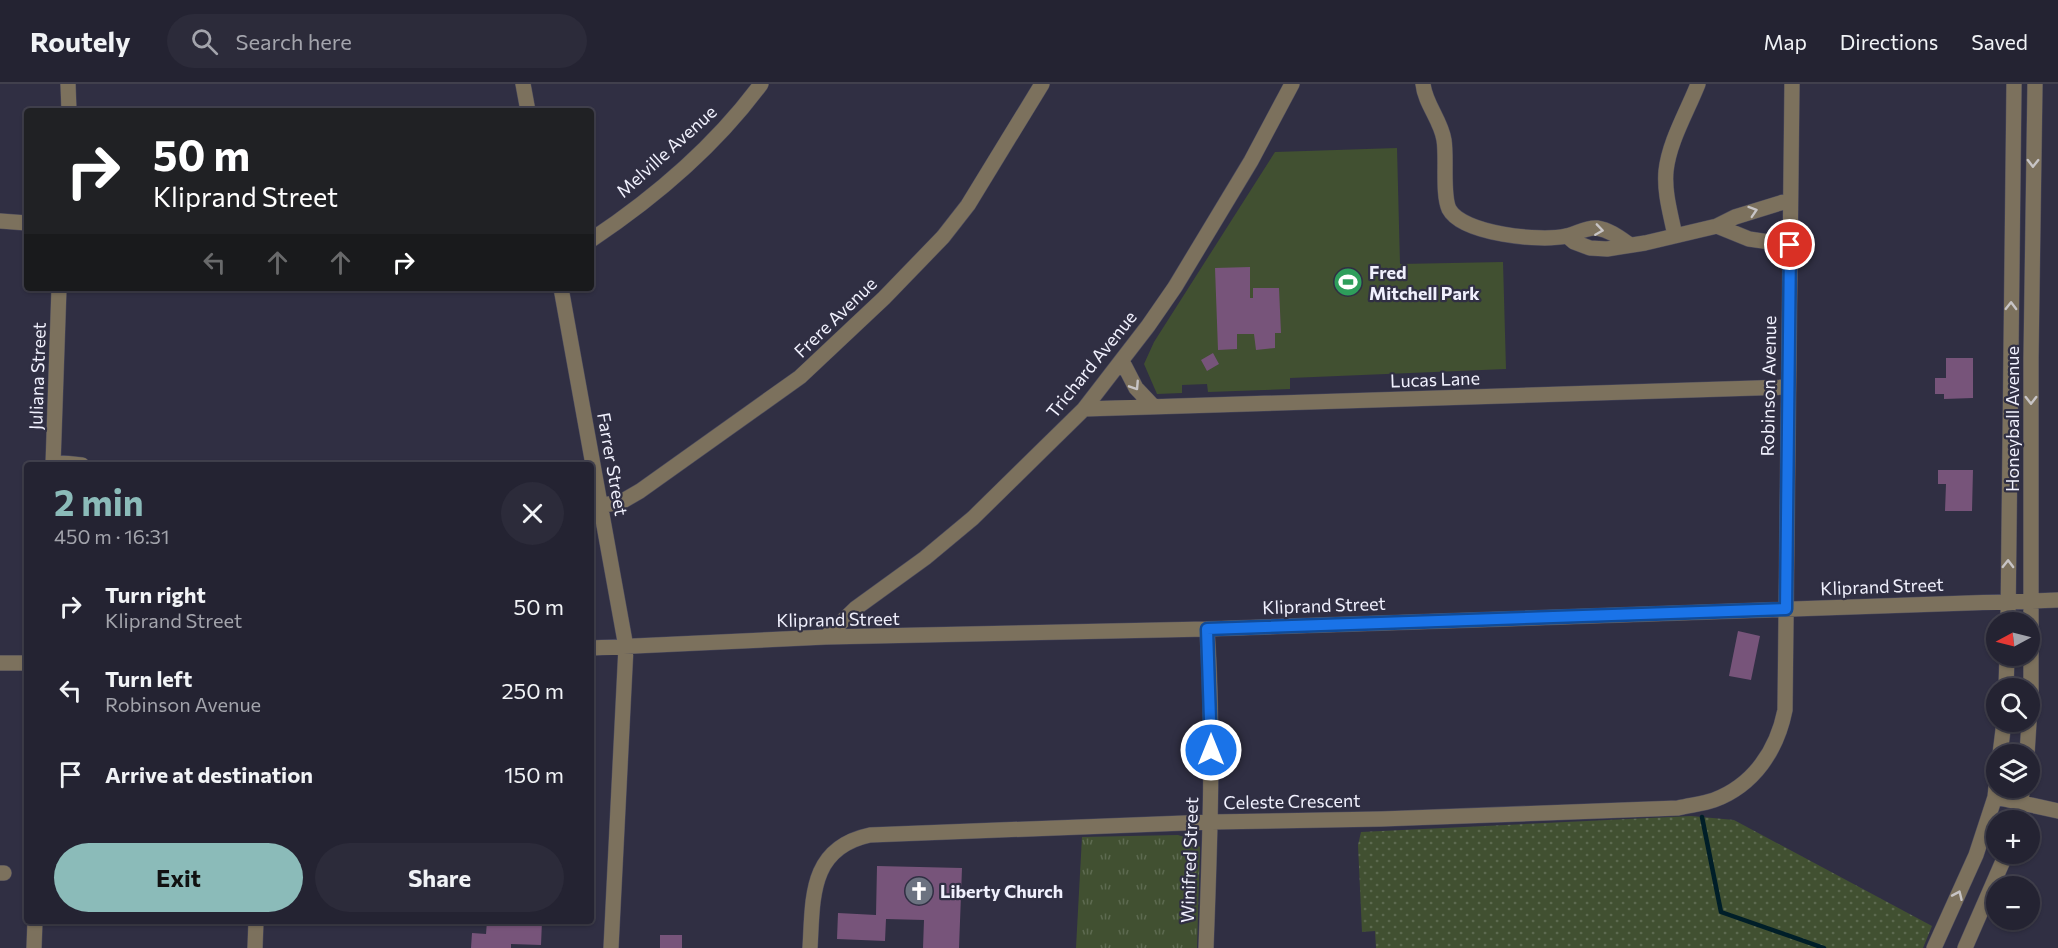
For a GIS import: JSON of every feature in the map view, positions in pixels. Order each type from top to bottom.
[{"type":"street","points":[[68,84],[69,108]]},
{"type":"street","points":[[523,84],[527,108]]},
{"type":"street","name":"Melville Avenue","points":[[594,238],[639,205],[697,154],[761,84]]},
{"type":"street","name":"Frere Avenue","points":[[596,507],[621,502],[640,491],[800,377],[884,298],[943,237],[968,206],[1041,84]]},
{"type":"street","name":"Trichard Avenue","points":[[826,637],[856,608],[925,558],[973,518],[1084,409],[1149,326],[1204,242],[1292,84]]},
{"type":"street","points":[[1423,84],[1424,94],[1444,138],[1447,201],[1453,214],[1481,230],[1521,237],[1566,236],[1597,228],[1609,231],[1629,245],[1717,226],[1735,217],[1790,200]]},
{"type":"street","points":[[1675,236],[1666,173],[1669,154],[1698,84]]},
{"type":"street","name":"Robinson Avenue","points":[[1785,688],[1792,84]]},
{"type":"street","name":"Honeyball Avenue","points":[[2008,612],[2014,84]]},
{"type":"street","name":"Honeyball Avenue","points":[[2028,744],[2031,691],[2031,358],[2035,84]]},
{"type":"street","points":[[2014,132],[2034,132]]},
{"type":"street","points":[[0,221],[24,223]]},
{"type":"street","points":[[1717,226],[1749,239],[1790,245]]},
{"type":"street","name":"Juliana Street","points":[[53,462],[59,291]]},
{"type":"street","name":"Farrer Street","points":[[561,291],[589,462]]},
{"type":"street","points":[[2010,358],[2031,358]]},
{"type":"street","points":[[1122,361],[1136,388],[1155,407]]},
{"type":"street","name":"Lucas Lane","points":[[1084,409],[1788,387]]},
{"type":"street","name":"Farrer Street","points":[[596,507],[626,647],[611,948]]},
{"type":"street","name":"Kliprand Street","points":[[594,648],[826,637],[1207,629],[2058,600]]},
{"type":"street","name":"Winifred Street","points":[[1206,948],[1211,822],[1207,629]]},
{"type":"street","points":[[0,663],[24,663]]},
{"type":"street","name":"Celeste Crescent","points":[[810,948],[814,888],[818,874],[832,855],[855,839],[892,833],[1678,808],[1713,801],[1735,790],[1754,775],[1772,750],[1782,725],[1785,688]]},
{"type":"street","points":[[1934,948],[1976,855],[1994,798]]},
{"type":"street","points":[[2029,798],[2058,811]]},
{"type":"street","points":[[1965,948],[2002,864]]},
{"type":"street","points":[[34,948],[35,924]]},
{"type":"street","points":[[255,948],[256,924]]},
{"type":"green space","name":"Fred Mitchell Park","points":[[1397,148],[1400,264],[1503,262],[1506,369],[1290,378],[1290,389],[1208,392],[1207,384],[1182,385],[1182,393],[1157,394],[1144,364],[1154,342],[1275,152]]},
{"type":"green space","points":[[1691,816],[1734,820],[1932,926],[1923,948],[1376,948],[1375,931],[1362,932],[1358,845],[1361,832]]},
{"type":"green space","points":[[1178,835],[1190,839],[1200,847],[1197,948],[1076,948],[1082,837]]},
{"type":"building","points":[[1250,267],[1250,298],[1253,298],[1253,288],[1279,288],[1281,333],[1275,333],[1275,348],[1256,350],[1254,334],[1237,334],[1237,349],[1218,350],[1215,268]]},
{"type":"building","points":[[1213,353],[1219,364],[1207,371],[1201,360]]},
{"type":"building","points":[[1946,358],[1973,358],[1973,398],[1944,399],[1944,394],[1935,394],[1935,378],[1946,378]]},
{"type":"building","points":[[1938,470],[1973,470],[1972,511],[1945,511],[1946,484],[1938,484]]},
{"type":"building","points":[[1738,631],[1760,636],[1751,680],[1729,676]]},
{"type":"building","name":"Liberty Church","points":[[877,866],[962,868],[959,948],[923,948],[924,920],[886,919],[885,941],[837,939],[838,913],[876,915]]},
{"type":"building","points":[[487,924],[542,924],[541,945],[511,944],[511,948],[471,948],[472,933],[486,934]]},
{"type":"building","points":[[660,935],[682,935],[682,948],[660,948]]},
{"type":"waterway","points":[[1702,817],[1721,912],[1824,948]]},
{"type":"place","name":"Fred Mitchell Park","points":[[1348,282]]},
{"type":"place","name":"Liberty Church","points":[[919,891]]},
{"type":"route","points":[[1211,750],[1207,629],[1786,609],[1790,245]]}]
